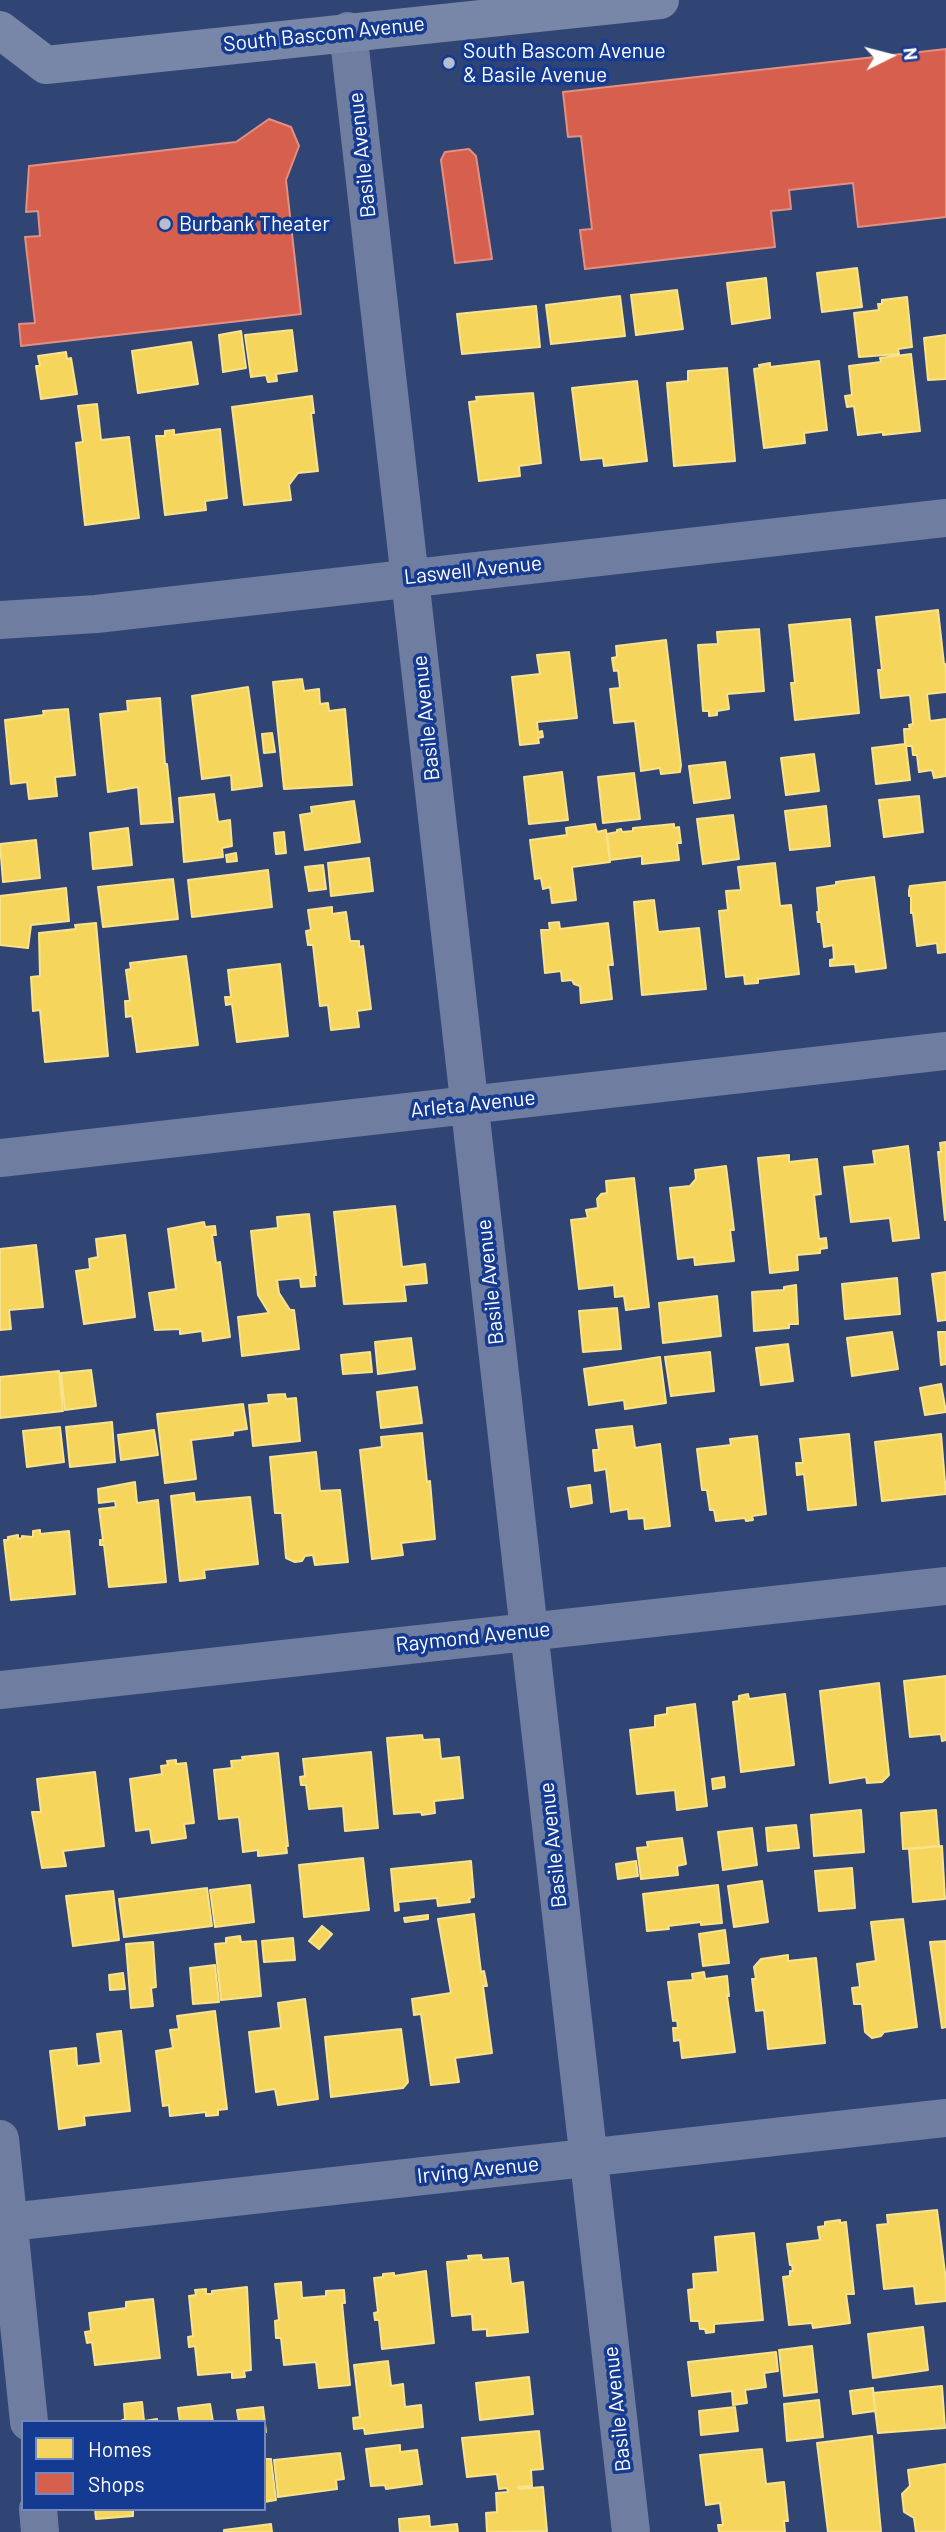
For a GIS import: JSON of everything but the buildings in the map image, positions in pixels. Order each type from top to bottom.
[{"type":"main road","points":[[0,11],[12,0]]},
{"type":"main road","points":[[348,32],[376,0]]},
{"type":"main road","name":"South Bascom Avenue","points":[[0,30],[47,65],[660,0]]},
{"type":"street","name":"Basile Avenue","points":[[348,32],[631,2532]]},
{"type":"street","name":"Laswell Avenue","points":[[0,620],[96,614],[946,518]]},
{"type":"street","name":"Arleta Avenue","points":[[0,1158],[946,1051]]},
{"type":"street","name":"Raymond Avenue","points":[[0,1690],[946,1586]]},
{"type":"street","name":"Irving Avenue","points":[[10,2222],[946,2118]]},
{"type":"street","points":[[0,2139],[29,2420]]},
{"type":"street","points":[[37,2511],[40,2532]]},
{"type":"place","name":"South Bascom Avenue & Basile Avenue","points":[[449,63]]},
{"type":"place","name":"Burbank Theater","points":[[165,224]]}]
